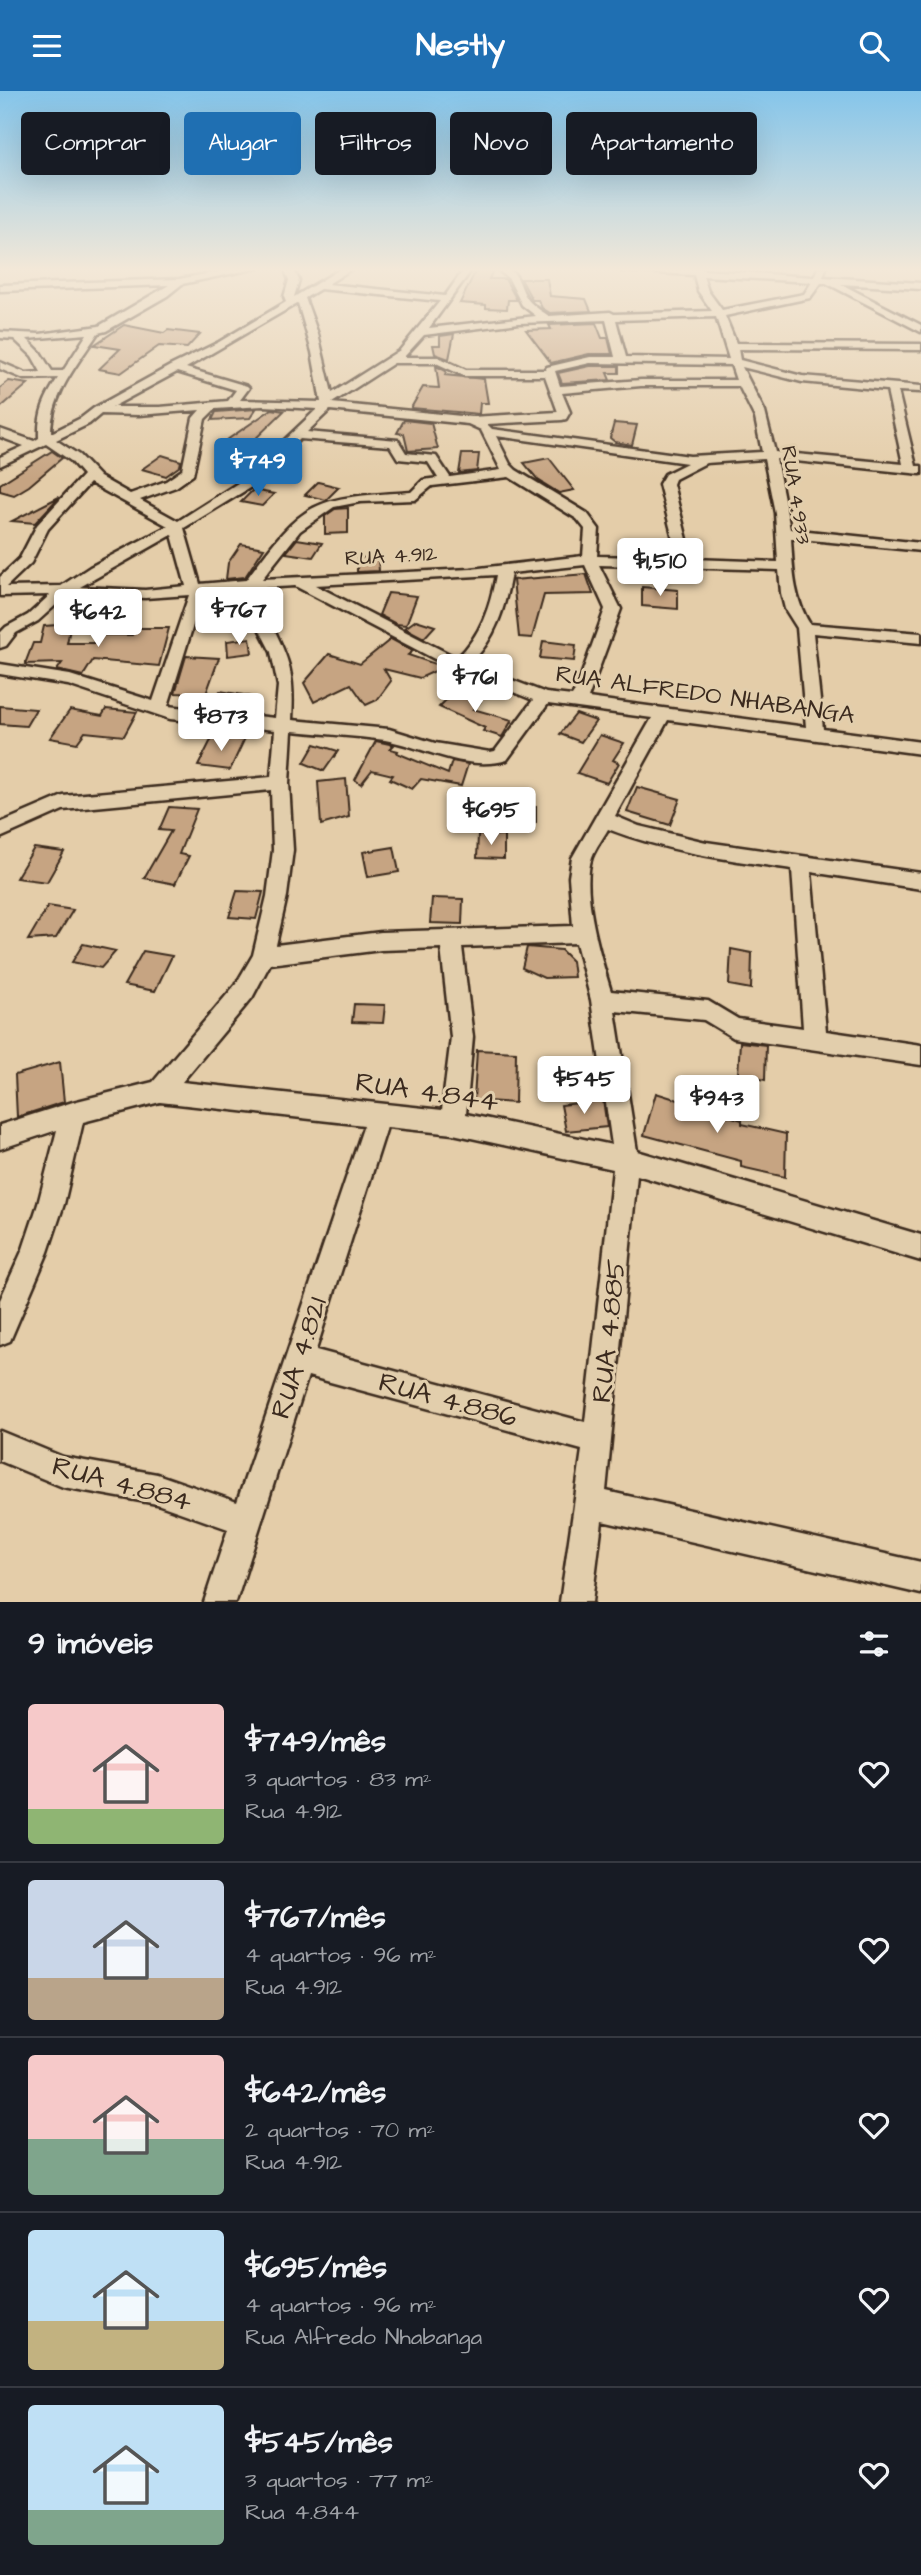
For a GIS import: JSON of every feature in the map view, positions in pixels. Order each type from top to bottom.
[{"type":"street","points":[[20,339],[36,354],[48,375]]},
{"type":"street","points":[[39,441],[50,399],[89,339]]},
{"type":"street","points":[[0,462],[85,421],[98,410],[232,339]]},
{"type":"street","points":[[313,339],[328,403]]},
{"type":"street","points":[[4,635],[33,618],[61,593],[127,551],[199,515],[246,484],[328,403],[394,360],[414,339]]},
{"type":"street","points":[[616,339],[621,361]]},
{"type":"street","name":"RUA 4.933","points":[[729,339],[734,362],[756,403],[770,455],[784,533],[784,565],[793,609],[805,628],[815,735]]},
{"type":"street","points":[[732,346],[921,347]]},
{"type":"street","points":[[394,360],[438,360],[464,373],[550,373],[556,367],[584,361],[734,362],[802,379],[921,389]]},
{"type":"street","points":[[0,365],[24,376],[66,374]]},
{"type":"street","points":[[174,368],[243,388],[232,404]]},
{"type":"street","points":[[98,410],[147,411],[214,404],[328,403],[471,421],[559,418],[564,415],[550,373]]},
{"type":"street","points":[[555,390],[641,383],[743,383]]},
{"type":"street","points":[[471,421],[490,432],[702,460],[770,455],[915,469],[892,387]]},
{"type":"street","points":[[129,499],[171,484],[188,473],[199,418],[214,404]]},
{"type":"street","points":[[490,432],[497,453],[511,473],[582,516],[592,529],[590,559],[613,609],[583,692],[575,703]]},
{"type":"street","points":[[0,433],[39,441],[75,458],[90,475],[176,525],[196,595],[159,709]]},
{"type":"street","points":[[298,435],[394,443],[402,456],[432,459],[446,481]]},
{"type":"street","points":[[686,563],[666,484],[670,477],[702,460]]},
{"type":"street","points":[[160,1091],[244,991],[263,956],[278,896],[283,850],[281,783],[286,686],[279,652],[258,611],[255,591],[251,584],[274,551],[301,523],[327,505],[415,496],[428,483],[511,473]]},
{"type":"street","points":[[0,585],[26,560],[42,528],[90,475]]},
{"type":"street","points":[[784,533],[921,547]]},
{"type":"street","name":"RUA 4.912","points":[[0,592],[43,590],[61,593],[145,594],[251,584],[504,569],[590,559],[784,565]]},
{"type":"street","points":[[461,664],[474,652],[489,629],[498,608],[504,569]]},
{"type":"street","name":"RUA ALFREDO NHABANGA","points":[[298,582],[374,623],[509,687],[544,698],[921,748]]},
{"type":"street","points":[[805,628],[921,638]]},
{"type":"street","points":[[0,669],[70,680],[159,709],[233,721],[389,735],[434,749],[496,758],[501,756],[544,698]]},
{"type":"street","name":"RUA 4.885","points":[[576,1602],[598,1440],[626,1160],[601,1000],[584,934],[579,877],[582,858],[664,712]]},
{"type":"street","points":[[0,831],[21,824],[49,806],[63,803],[281,783]]},
{"type":"street","points":[[603,819],[677,843],[801,865],[921,881]]},
{"type":"street","points":[[801,865],[815,1038]]},
{"type":"street","points":[[263,956],[381,941],[584,934]]},
{"type":"street","points":[[450,937],[462,1037],[453,1123]]},
{"type":"street","points":[[601,1000],[708,1011],[734,1028],[921,1055]]},
{"type":"street","name":"RUA 4.844","points":[[0,1137],[73,1113],[160,1091],[453,1123],[626,1160],[921,1248]]},
{"type":"street","points":[[0,1331],[35,1252],[51,1204],[73,1113]]},
{"type":"street","name":"RUA 4.821","points":[[220,1602],[379,1115]]},
{"type":"street","name":"RUA 4.886","points":[[299,1360],[598,1440]]},
{"type":"street","name":"RUA 4.884","points":[[0,1446],[63,1472],[157,1489],[245,1520]]},
{"type":"street","points":[[590,1503],[921,1578]]},
{"type":"building","points":[[104,339],[196,339],[187,348],[159,346],[121,373],[99,369],[120,349],[94,345]]},
{"type":"building","points":[[440,339],[453,339],[449,359],[435,354],[433,345],[440,345]]},
{"type":"building","points":[[532,339],[608,339],[612,354],[589,354],[551,363]]},
{"type":"building","points":[[436,366],[446,371],[445,375],[484,379],[488,403],[480,403],[479,414],[411,408],[423,387],[439,388]]},
{"type":"building","points":[[590,366],[619,366],[619,373],[607,373],[610,380],[562,383],[558,373]]},
{"type":"building","points":[[9,381],[28,384],[0,408],[0,388]]},
{"type":"building","points":[[256,409],[250,418],[212,420],[216,412]]},
{"type":"building","points":[[272,409],[284,411],[247,447],[224,442]]},
{"type":"building","points":[[404,420],[431,423],[438,449],[408,451],[404,434],[397,433]]},
{"type":"building","points":[[614,423],[637,425],[632,445],[615,442],[610,438]]},
{"type":"building","points":[[52,451],[62,458],[29,486],[14,495],[0,491],[0,484]]},
{"type":"building","points":[[462,454],[479,454],[477,471],[459,473]]},
{"type":"building","points":[[162,455],[181,461],[180,466],[166,476],[142,469]]},
{"type":"building","points":[[549,458],[574,490],[559,493],[538,480],[524,463]]},
{"type":"building","points":[[318,482],[339,487],[326,500],[305,495]]},
{"type":"building","points":[[253,490],[274,494],[262,506],[241,502]]},
{"type":"building","points":[[59,497],[35,523],[12,521]]},
{"type":"building","points":[[348,508],[348,533],[325,534],[325,516],[335,509]]},
{"type":"building","points":[[297,539],[322,543],[313,557],[286,553]]},
{"type":"building","points":[[241,544],[264,548],[245,577],[226,579],[228,563]]},
{"type":"building","points":[[378,557],[379,571],[357,572],[357,558]]},
{"type":"building","points":[[586,574],[593,594],[544,595],[532,638],[519,637],[513,580]]},
{"type":"building","points":[[642,587],[678,590],[678,609],[642,606]]},
{"type":"building","points":[[388,593],[417,596],[406,625],[396,624],[379,615]]},
{"type":"building","points":[[416,620],[435,626],[424,638],[405,628]]},
{"type":"building","points":[[71,624],[67,643],[97,643],[100,635],[132,635],[134,628],[169,628],[159,666],[93,660],[83,676],[57,670],[62,663],[25,664],[33,643],[40,643],[44,626]]},
{"type":"building","points":[[250,638],[252,653],[228,656],[227,641]]},
{"type":"building","points":[[391,639],[413,651],[408,655],[444,667],[420,678],[384,669],[391,681],[377,700],[366,705],[351,684],[314,702],[304,683],[329,654],[360,664]]},
{"type":"building","points":[[543,641],[576,645],[574,661],[540,658]]},
{"type":"building","points":[[186,656],[219,658],[206,694],[175,693]]},
{"type":"building","points":[[220,691],[249,696],[240,711],[210,708]]},
{"type":"building","points":[[455,691],[480,702],[473,709],[512,720],[502,737],[483,731],[485,728],[439,707]]},
{"type":"building","points":[[0,706],[36,709],[26,726],[0,724]]},
{"type":"building","points":[[106,709],[137,712],[124,736],[85,732],[77,743],[50,738],[70,710],[102,716]]},
{"type":"building","points":[[576,714],[596,721],[581,742],[560,734]]},
{"type":"building","points":[[600,735],[624,743],[613,760],[619,763],[607,783],[577,773]]},
{"type":"building","points":[[213,736],[244,740],[230,770],[198,766]]},
{"type":"building","points":[[376,741],[394,745],[390,749],[448,774],[452,761],[468,764],[461,786],[421,779],[412,789],[390,779],[393,775],[372,770],[361,784],[355,780]]},
{"type":"building","points":[[315,744],[338,751],[324,771],[304,763]]},
{"type":"building","points":[[346,779],[349,817],[321,825],[318,782]]},
{"type":"building","points":[[637,787],[680,799],[670,825],[627,812]]},
{"type":"building","points":[[476,796],[488,798],[483,818],[468,814]]},
{"type":"building","points":[[169,807],[197,809],[179,854],[189,856],[175,884],[144,878],[171,831],[159,830]]},
{"type":"building","points":[[514,807],[536,807],[536,823],[515,823]]},
{"type":"building","points":[[478,835],[504,835],[504,859],[477,858]]},
{"type":"building","points":[[394,847],[399,872],[368,877],[363,852]]},
{"type":"building","points":[[34,848],[64,852],[47,882],[16,878]]},
{"type":"building","points":[[237,891],[263,892],[256,919],[229,917]]},
{"type":"building","points":[[432,898],[463,899],[462,924],[430,923]]},
{"type":"building","points":[[48,906],[73,910],[56,938],[28,940]]},
{"type":"building","points":[[83,944],[116,951],[101,968],[72,962]]},
{"type":"building","points":[[527,947],[561,950],[572,961],[574,977],[544,978],[522,968]]},
{"type":"building","points":[[731,949],[752,953],[751,989],[729,985]]},
{"type":"building","points":[[143,951],[172,956],[155,991],[124,985]]},
{"type":"building","points":[[354,1004],[385,1005],[383,1023],[352,1022]]},
{"type":"building","points":[[740,1042],[766,1045],[765,1080],[738,1074]]},
{"type":"building","points":[[477,1050],[516,1052],[515,1103],[474,1100]]},
{"type":"building","points":[[60,1062],[64,1102],[17,1117],[15,1075]]},
{"type":"building","points":[[656,1093],[742,1120],[742,1124],[786,1134],[785,1177],[741,1167],[741,1161],[644,1135]]},
{"type":"building","points":[[603,1100],[607,1127],[566,1131],[561,1105]]}]
